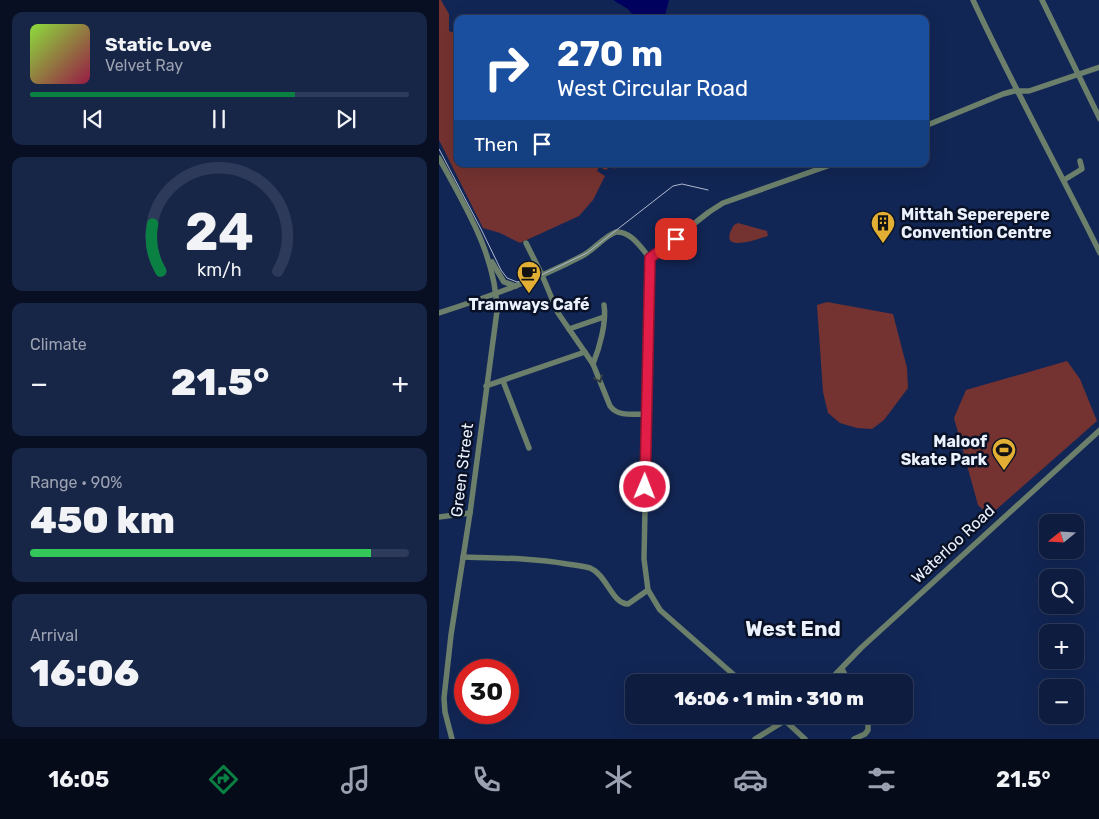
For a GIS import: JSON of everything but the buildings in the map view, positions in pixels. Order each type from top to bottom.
[{"type":"street","points":[[973,0],[1003,65],[1064,180],[1099,253]]},
{"type":"street","points":[[1042,0],[1099,119]]},
{"type":"street","points":[[929,124],[998,95],[1010,91],[1029,91],[1099,67]]},
{"type":"street","points":[[439,158],[500,277],[504,282],[516,286]]},
{"type":"street","points":[[1064,180],[1083,169],[1080,161]]},
{"type":"street","points":[[650,258],[709,212],[730,200],[824,167]]},
{"type":"street","points":[[439,313],[496,294],[542,275],[582,256],[616,232],[622,232],[630,237],[650,258],[644,560],[648,590],[660,610],[733,674]]},
{"type":"street","name":"Green Street","points":[[452,739],[442,712],[451,635],[497,320],[496,294],[482,242]]},
{"type":"street","points":[[526,243],[558,314],[593,364],[610,406],[618,414],[646,414]]},
{"type":"street","points":[[593,364],[598,350],[604,317],[604,305]]},
{"type":"street","points":[[569,329],[604,317]]},
{"type":"street","points":[[486,386],[585,352]]},
{"type":"street","points":[[503,381],[529,448]]},
{"type":"street","name":"Waterloo Road","points":[[837,674],[861,648],[1099,430]]},
{"type":"street","points":[[439,517],[470,513]]},
{"type":"street","points":[[463,557],[532,559],[590,568],[603,578],[616,599],[624,604],[627,604],[648,590]]},
{"type":"street","points":[[842,669],[845,674]]},
{"type":"street","points":[[755,739],[779,724]]},
{"type":"street","points":[[789,724],[805,739]]},
{"type":"street","points":[[854,739],[865,734],[868,730],[868,724]]},
{"type":"shaded area","points":[[439,0],[441,0],[449,14],[449,31],[454,33],[454,167],[599,167],[597,171],[605,176],[593,200],[579,216],[520,243],[500,233],[483,228],[439,140]]},
{"type":"shaded area","points":[[613,0],[669,0],[665,15],[633,15],[628,9]]},
{"type":"shaded area","points":[[738,223],[767,231],[768,236],[748,242],[734,242],[730,240],[730,234],[734,225]]},
{"type":"shaded area","points":[[827,302],[893,314],[907,368],[908,388],[884,420],[872,429],[857,428],[840,423],[828,413],[823,392],[817,305]]},
{"type":"shaded area","name":"Maloof Skate Park","points":[[1067,361],[1080,379],[1097,421],[989,516],[978,505],[954,418],[966,390]]},
{"type":"tram line","points":[[439,149],[501,270],[507,278],[517,282],[535,278],[587,253],[673,186],[682,184],[708,190]]},
{"type":"place","name":"Mittah Seperepere Convention Centre","points":[[883,244]]},
{"type":"place","name":"Tramways Café","points":[[529,294]]},
{"type":"place","name":"Maloof Skate Park","points":[[1004,471]]},
{"type":"district","name":"West End","points":[[793,628]]},
{"type":"route","points":[[645,487],[650,258],[676,239]]}]
